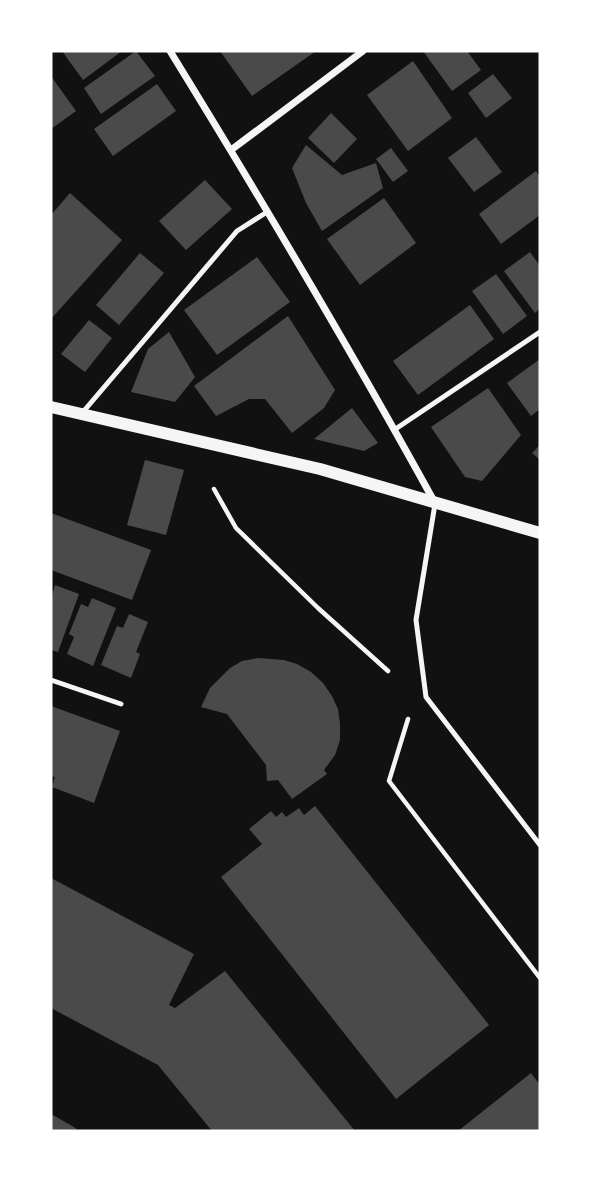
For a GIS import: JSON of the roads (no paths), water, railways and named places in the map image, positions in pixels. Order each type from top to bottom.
[{"type":"street","points":[[170,51],[231,150],[435,504]]},
{"type":"street","points":[[231,150],[363,51]]},
{"type":"street","points":[[51,407],[320,469],[540,533]]},
{"type":"lane","points":[[81,414],[237,231],[267,212]]},
{"type":"lane","points":[[394,430],[540,332]]},
{"type":"lane","points":[[435,504],[416,620],[426,697],[540,845]]},
{"type":"lane","points":[[51,680],[121,704]]}]
